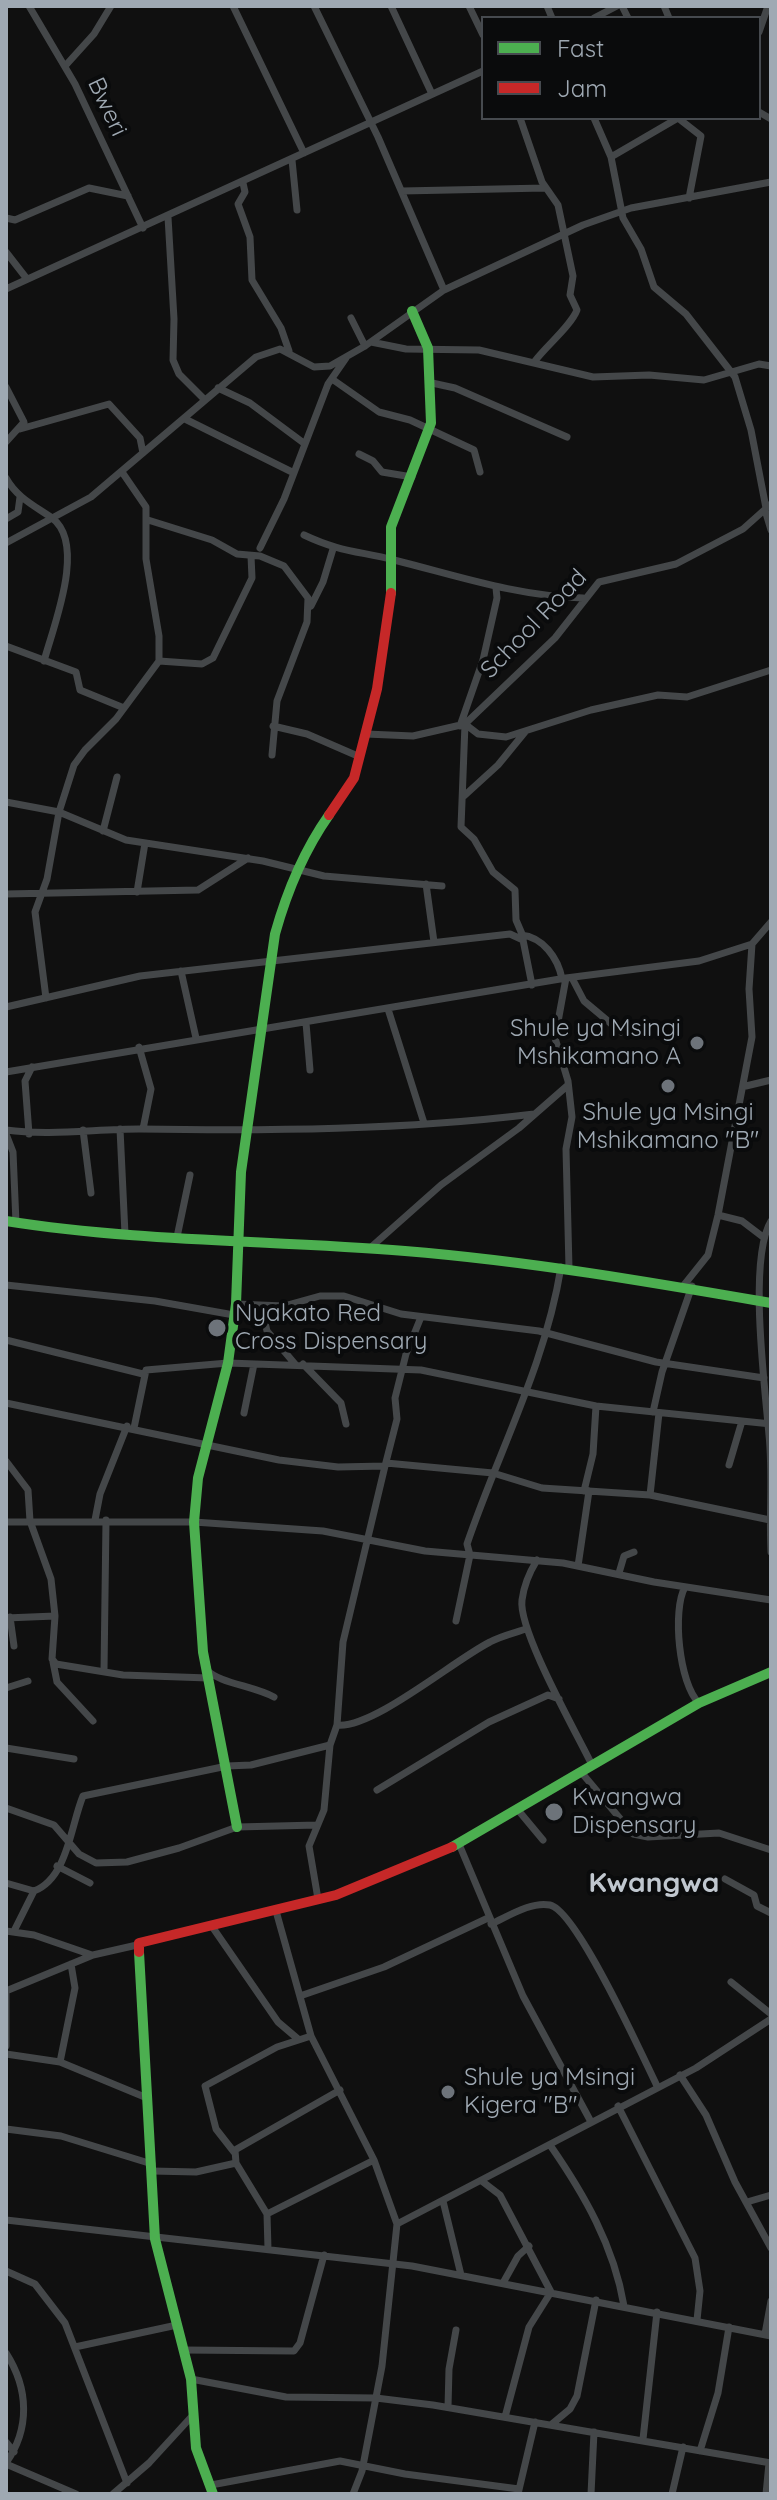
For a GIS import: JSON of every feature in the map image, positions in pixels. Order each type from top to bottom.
[{"type":"street","name":"Bweri","points":[[29,6],[66,65],[143,228]]},
{"type":"street","points":[[66,65],[94,34],[111,6]]},
{"type":"street","points":[[233,6],[304,153]]},
{"type":"street","points":[[314,6],[402,191],[444,290]]},
{"type":"street","points":[[391,6],[432,94]]},
{"type":"street","points":[[469,6],[481,31]]},
{"type":"street","points":[[598,16],[620,6]]},
{"type":"street","points":[[761,26],[768,6]]},
{"type":"street","points":[[6,289],[481,72]]},
{"type":"street","points":[[521,120],[545,188],[557,203],[573,276],[570,295],[576,312],[535,361]]},
{"type":"street","points":[[595,120],[611,157],[621,211],[654,287],[686,314],[733,373],[751,430],[771,530]]},
{"type":"street","points":[[611,157],[675,120]]},
{"type":"street","points":[[681,120],[701,136],[689,198]]},
{"type":"street","points":[[292,160],[297,210]]},
{"type":"street","points":[[6,543],[91,497],[256,357],[273,349],[289,351],[320,367],[347,358],[444,290],[564,233],[621,211],[770,181]]},
{"type":"street","points":[[243,183],[245,192],[238,204],[250,237],[252,280],[281,328],[289,351]]},
{"type":"street","points":[[6,218],[14,221],[89,188],[128,196]]},
{"type":"street","points":[[402,191],[545,188]]},
{"type":"street","points":[[168,217],[174,319],[173,360],[179,374],[205,400]]},
{"type":"street","points":[[6,252],[27,279]]},
{"type":"street","points":[[237,1827],[207,1674],[194,1522],[198,1478],[228,1363],[235,1309],[236,1242],[259,1029],[270,961],[284,902],[298,868],[323,822],[350,787],[360,757],[387,641],[393,560],[391,527],[429,429],[432,383],[428,348],[420,323],[412,311]]},
{"type":"street","points":[[351,318],[368,344],[406,349],[473,349],[535,361],[593,377],[649,375],[703,380],[752,365],[771,366]]},
{"type":"street","points":[[260,548],[332,379],[347,358]]},
{"type":"street","points":[[332,379],[379,412],[429,429],[475,451],[480,472]]},
{"type":"street","points":[[432,383],[455,388],[567,437]]},
{"type":"street","points":[[6,387],[24,422],[6,442]]},
{"type":"street","points":[[218,388],[250,403],[305,444]]},
{"type":"street","points":[[20,429],[109,404],[140,438],[143,453]]},
{"type":"street","points":[[185,419],[294,473]]},
{"type":"street","points":[[359,454],[373,461],[382,472],[412,477]]},
{"type":"street","points":[[46,998],[35,924],[36,902],[59,812],[78,757],[105,732],[159,661],[159,636],[146,559],[148,520],[142,499],[122,472]]},
{"type":"street","points":[[6,478],[20,497],[52,518],[66,538],[69,554],[67,574],[44,661]]},
{"type":"street","points":[[6,519],[18,512],[20,497]]},
{"type":"street","name":"School Road","points":[[462,725],[555,638],[583,598],[607,578],[676,564],[743,529],[767,507]]},
{"type":"street","points":[[148,520],[212,540],[237,554],[286,568],[299,584],[310,606]]},
{"type":"street","points":[[304,535],[333,549],[393,560],[527,595],[583,598]]},
{"type":"street","points":[[272,755],[277,701],[333,549]]},
{"type":"street","points":[[159,661],[202,664],[213,658],[252,578],[251,556]]},
{"type":"street","points":[[496,588],[497,598],[484,654],[462,725],[464,796],[459,819],[462,830],[474,839],[493,872],[515,890],[516,920],[532,985]]},
{"type":"street","points":[[6,646],[76,672],[79,689],[124,708]]},
{"type":"street","points":[[366,734],[413,736],[462,725],[470,731],[491,737],[525,732],[591,710],[622,705],[647,696],[687,697],[771,670]]},
{"type":"street","points":[[273,726],[307,734],[360,757]]},
{"type":"street","points":[[464,796],[498,765],[525,732]]},
{"type":"street","points":[[103,831],[117,777]]},
{"type":"street","points":[[6,802],[59,812],[103,831],[145,843],[248,858],[337,878],[442,886]]},
{"type":"street","points":[[137,892],[145,843]]},
{"type":"street","points":[[6,894],[202,889],[248,858]]},
{"type":"street","points":[[426,884],[434,942]]},
{"type":"street","points":[[6,1072],[139,1047],[306,1023],[567,978],[699,961],[752,944],[771,922]]},
{"type":"street","points":[[6,1007],[181,971],[520,935],[532,937],[549,951],[584,1001],[621,1032]]},
{"type":"street","points":[[650,1495],[656,1413],[665,1363],[688,1286],[708,1255],[746,1086],[752,1037],[749,989],[752,944]]},
{"type":"street","points":[[181,971],[196,1038]]},
{"type":"street","points":[[456,1621],[470,1555],[467,1544],[493,1473],[529,1393],[565,1267],[566,1149],[572,1117],[568,1085],[555,1038],[567,978]]},
{"type":"street","points":[[388,1009],[424,1123]]},
{"type":"street","points":[[306,1023],[310,1070]]},
{"type":"street","points":[[139,1047],[151,1089],[143,1129]]},
{"type":"street","points":[[29,1134],[25,1081],[33,1066]]},
{"type":"street","points":[[746,1086],[771,1080]]},
{"type":"street","points":[[368,1249],[441,1185],[568,1085]]},
{"type":"street","points":[[534,1114],[463,1123],[120,1129],[29,1134],[6,1132],[13,1152],[11,1222],[125,1234],[368,1249],[565,1267],[766,1302]]},
{"type":"street","points":[[120,1129],[125,1234]]},
{"type":"street","points":[[83,1130],[91,1193]]},
{"type":"street","points":[[177,1237],[190,1175]]},
{"type":"street","points":[[718,1215],[742,1221],[763,1237]]},
{"type":"street","points":[[771,1221],[763,1237],[766,1302],[764,1378],[769,1424],[771,1552]]},
{"type":"street","points":[[6,1285],[235,1309],[284,1306],[335,1295],[421,1317],[546,1333],[665,1363],[764,1378]]},
{"type":"street","points":[[261,1306],[267,1331],[341,1403],[346,1424]]},
{"type":"street","points":[[318,1899],[309,1858],[328,1791],[330,1745],[337,1725],[343,1642],[365,1540],[380,1495],[397,1419],[395,1398],[421,1317]]},
{"type":"street","points":[[6,1340],[143,1374],[153,1368],[228,1363],[299,1364],[402,1372],[421,1370],[596,1406],[769,1424]]},
{"type":"street","points":[[244,1413],[254,1364]]},
{"type":"street","points":[[95,1520],[100,1494],[130,1427],[143,1374]]},
{"type":"street","points":[[6,1403],[308,1465],[386,1464],[493,1473],[542,1488],[650,1495],[770,1520]]},
{"type":"street","points":[[578,1566],[596,1406]]},
{"type":"street","points":[[729,1465],[742,1421]]},
{"type":"street","points":[[6,1461],[28,1490],[30,1521],[51,1579],[55,1616],[52,1659],[57,1682],[93,1721]]},
{"type":"street","points":[[104,1671],[106,1520]]},
{"type":"street","points":[[6,1522],[106,1520],[293,1528],[470,1555],[578,1566],[771,1600]]},
{"type":"street","points":[[619,1573],[624,1556],[634,1552]]},
{"type":"street","points":[[537,1560],[525,1581],[522,1599],[526,1629],[592,1765]]},
{"type":"street","points":[[685,1587],[681,1599],[682,1665],[689,1692],[699,1703]]},
{"type":"street","points":[[14,1646],[8,1618],[55,1616]]},
{"type":"street","points":[[337,1725],[350,1725],[381,1712],[489,1643],[526,1629]]},
{"type":"street","points":[[52,1659],[64,1668],[207,1674],[218,1680],[244,1683],[274,1697]]},
{"type":"street","points":[[6,2046],[6,1991],[93,1955],[276,1911],[367,1884],[459,1844],[699,1703],[771,1672]]},
{"type":"street","points":[[6,1688],[28,1681]]},
{"type":"street","points":[[377,1790],[489,1722],[548,1695],[559,1699]]},
{"type":"street","points":[[93,1955],[10,1931],[34,1891],[44,1886],[57,1866],[83,1796],[227,1766],[251,1765],[330,1745]]},
{"type":"street","points":[[6,1748],[74,1759]]},
{"type":"street","points":[[581,1772],[633,1834],[648,1837],[719,1833],[771,1850]]},
{"type":"street","points":[[6,1808],[44,1820],[87,1860],[127,1862],[179,1848],[237,1827],[317,1825]]},
{"type":"street","points":[[518,1810],[543,1840]]},
{"type":"street","points":[[459,1844],[489,1921],[544,2037],[590,2120]]},
{"type":"street","points":[[57,1866],[90,1883]]},
{"type":"street","points":[[725,1879],[754,1895],[757,1906],[771,1913]]},
{"type":"street","points":[[6,1883],[34,1891]]},
{"type":"street","points":[[300,1996],[384,1967],[489,1921],[537,1906],[551,1906],[563,1914],[585,1943],[657,2086]]},
{"type":"street","points":[[276,1911],[311,2036],[374,2160],[397,2224],[395,2264],[376,2398],[364,2464],[353,2494]]},
{"type":"street","points":[[211,1925],[282,2027],[298,2039]]},
{"type":"street","points":[[137,1945],[155,2239],[191,2379],[196,2448],[212,2489],[320,2463],[364,2464],[405,2474],[518,2492],[535,2422]]},
{"type":"street","points":[[60,2062],[75,1988],[71,1964]]},
{"type":"street","points":[[397,2224],[502,2172],[590,2120],[680,2075],[771,2016],[731,1982]]},
{"type":"street","points":[[268,2249],[267,2214],[255,2188],[236,2163],[234,2152],[216,2129],[205,2087],[267,2052],[311,2036]]},
{"type":"street","points":[[6,2054],[60,2062],[147,2098]]},
{"type":"street","points":[[680,2075],[713,2128],[771,2248]]},
{"type":"street","points":[[234,2152],[245,2141],[340,2090]]},
{"type":"street","points":[[618,2106],[695,2258],[700,2291],[697,2320]]},
{"type":"street","points":[[6,2129],[61,2136],[152,2168],[196,2172],[236,2163]]},
{"type":"street","points":[[550,2145],[570,2174],[606,2242],[619,2277],[624,2306]]},
{"type":"street","points":[[267,2214],[374,2160]]},
{"type":"street","points":[[502,2172],[502,2198]]},
{"type":"street","points":[[483,2182],[502,2198],[551,2292]]},
{"type":"street","points":[[747,2202],[771,2195]]},
{"type":"street","points":[[443,2201],[461,2275]]},
{"type":"street","points":[[6,2220],[395,2264],[768,2335],[771,2301]]},
{"type":"street","points":[[503,2283],[518,2256],[529,2246]]},
{"type":"street","points":[[184,2350],[294,2351],[300,2343],[324,2255]]},
{"type":"street","points":[[6,2271],[35,2284],[50,2299],[75,2347],[127,2483]]},
{"type":"street","points":[[505,2417],[529,2327],[551,2292]]},
{"type":"street","points":[[552,2424],[570,2409],[577,2396],[596,2300]]},
{"type":"street","points":[[643,2439],[657,2312]]},
{"type":"street","points":[[75,2347],[177,2325]]},
{"type":"street","points":[[700,2451],[718,2393],[729,2327]]},
{"type":"street","points":[[448,2407],[449,2369],[456,2330]]},
{"type":"street","points":[[6,2353],[24,2403],[22,2436],[6,2464],[76,2494]]},
{"type":"street","points":[[191,2379],[286,2397],[376,2398],[448,2407],[770,2463],[766,2494]]},
{"type":"street","points":[[113,2494],[193,2415]]},
{"type":"street","points":[[591,2494],[594,2432]]},
{"type":"street","points":[[6,2442],[14,2452]]},
{"type":"street","points":[[672,2494],[683,2447]]},
{"type":"traffic: fast","points":[[391,593],[391,527],[431,423],[428,348],[412,311]]},
{"type":"traffic: fast","points":[[237,1827],[203,1652],[194,1522],[198,1478],[228,1363],[236,1304],[241,1172],[275,934],[297,872],[329,815]]},
{"type":"traffic: fast","points":[[6,1221],[105,1233],[451,1255],[589,1273],[771,1303]]},
{"type":"traffic: fast","points":[[452,1847],[699,1703],[771,1672]]},
{"type":"traffic: fast","points":[[139,1952],[155,2239],[191,2379],[196,2448],[213,2494]]},
{"type":"traffic: jam","points":[[329,815],[354,778],[377,689],[391,593]]},
{"type":"traffic: jam","points":[[139,1952],[139,1943],[336,1895],[452,1847]]},
{"type":"place","name":"Shule ya Msingi Mshikamano A","points":[[697,1043]]},
{"type":"place","name":"Shule ya Msingi Mshikamano \"B\"","points":[[668,1086]]},
{"type":"place","name":"Nyakato Red Cross Dispensary","points":[[217,1328]]},
{"type":"place","name":"Kwangwa Dispensary","points":[[554,1812]]},
{"type":"place","name":"Shule ya Msingi Kigera \"B\"","points":[[448,2092]]},
{"type":"district","name":"Kwangwa","points":[[654,1884]]}]
